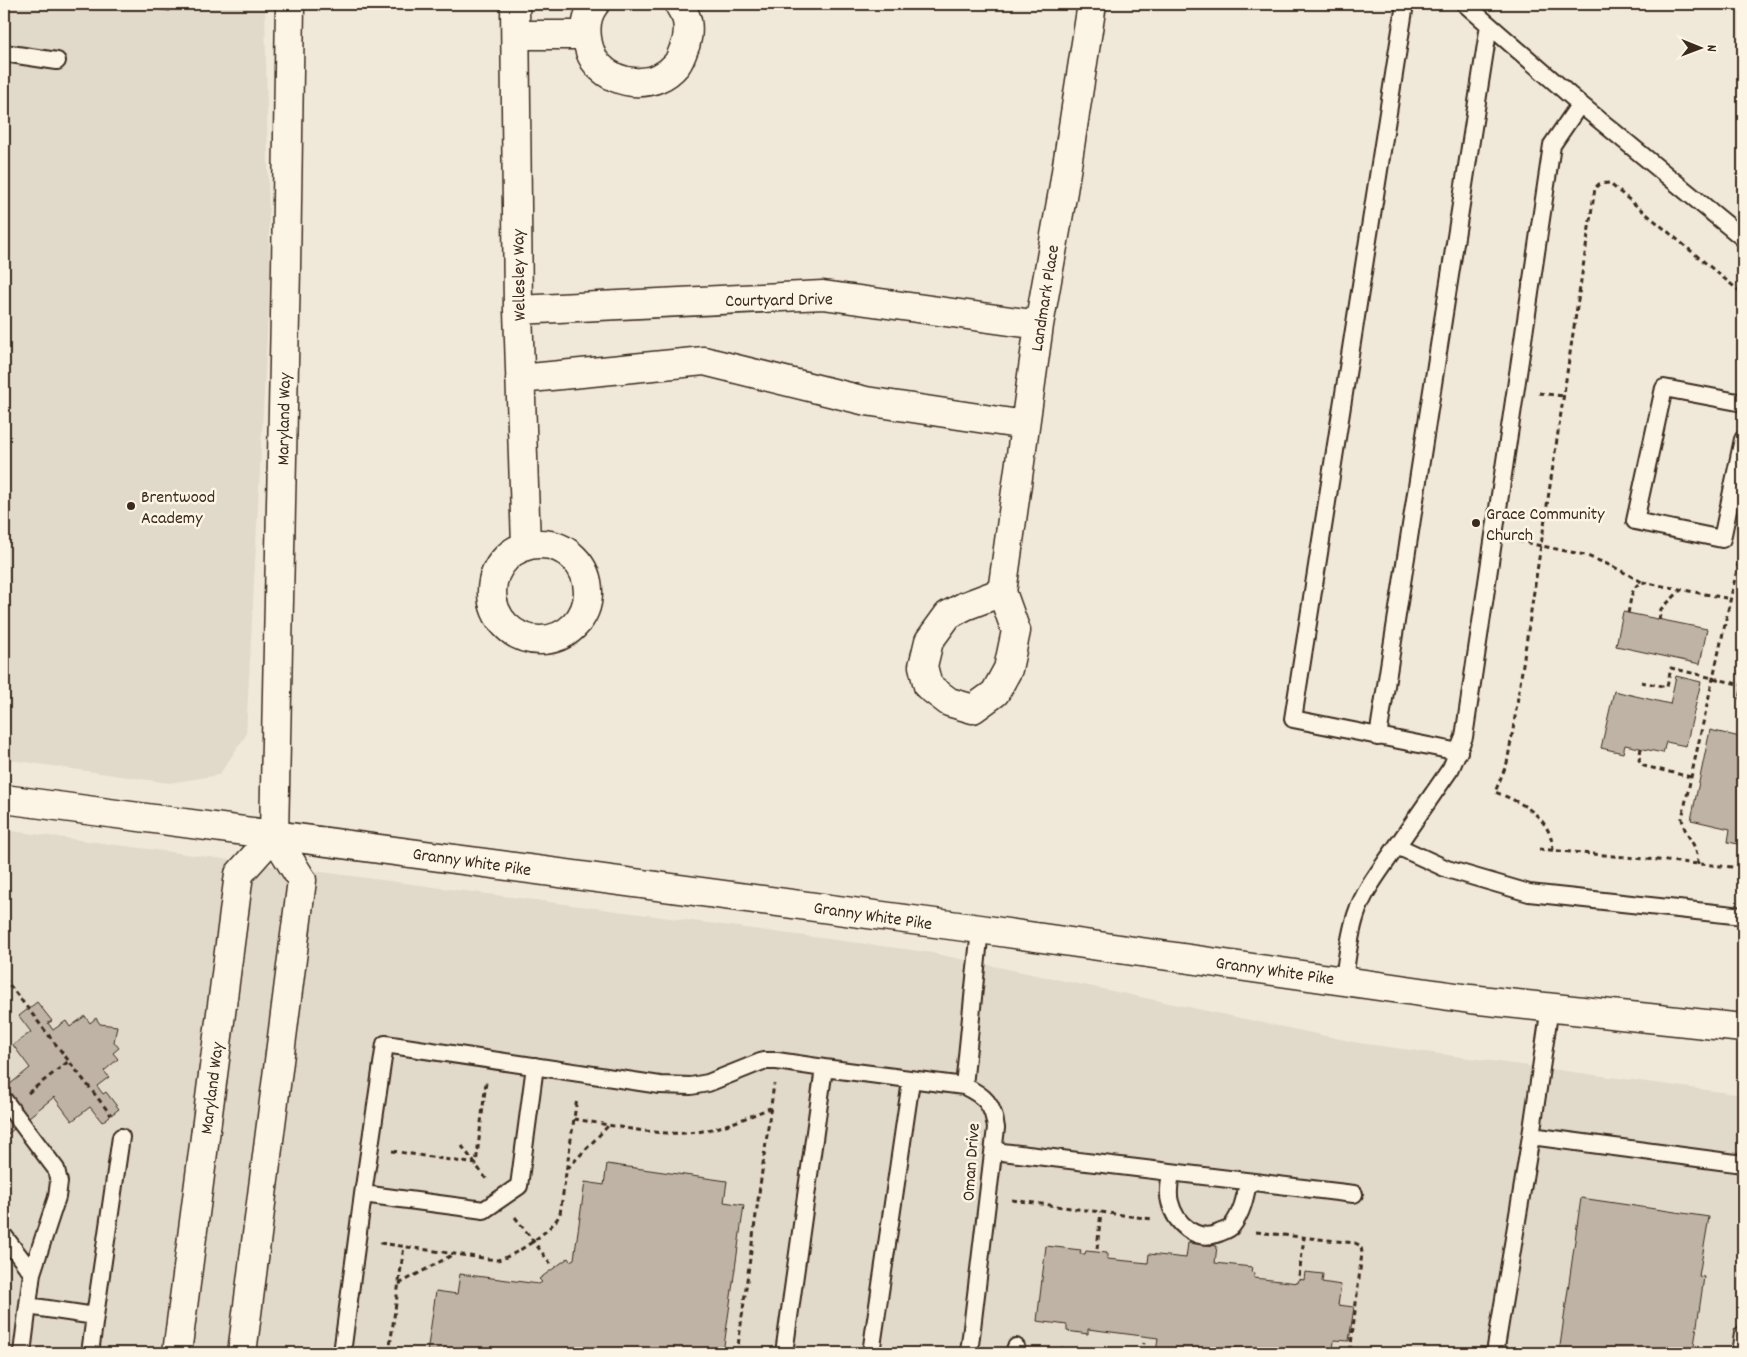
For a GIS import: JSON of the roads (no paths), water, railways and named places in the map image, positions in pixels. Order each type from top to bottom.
[{"type":"street","name":"Maryland Way","points":[[177,1353],[239,874],[274,835],[290,4]]},
{"type":"street","name":"Wellesley Way","points":[[516,4],[518,310],[526,546]]},
{"type":"street","points":[[595,4],[587,20],[586,35],[591,55],[597,65],[611,76],[628,82],[652,81],[663,76],[677,65],[687,43],[687,21],[679,4]]},
{"type":"street","name":"Landmark Place","points":[[1002,592],[1039,325],[1092,4]]},
{"type":"street","points":[[516,35],[586,35]]},
{"type":"street","name":"Courtyard Drive","points":[[518,310],[823,295],[1039,325]]},
{"type":"street","points":[[520,379],[704,361],[866,401],[1025,425]]},
{"type":"street","name":"Granny White Pike","points":[[4,799],[980,929],[1470,999],[1743,1028]]},
{"type":"street","points":[[242,1353],[302,880],[274,835]]},
{"type":"lane","points":[[1405,4],[1293,719],[1459,752]]},
{"type":"lane","points":[[1464,4],[1580,104],[1743,238]]},
{"type":"lane","points":[[1378,737],[1489,25]]},
{"type":"lane","points":[[4,53],[57,61]]},
{"type":"lane","points":[[1344,980],[1356,913],[1372,883],[1451,768],[1464,737],[1552,145],[1580,104]]},
{"type":"lane","points":[[1743,403],[1664,388],[1635,521],[1722,538],[1743,439]]},
{"type":"lane","points":[[1397,846],[1447,869],[1529,893],[1743,916]]},
{"type":"lane","points":[[342,1353],[385,1044],[677,1086],[708,1083],[752,1064],[764,1061],[778,1061],[911,1081],[964,1086],[980,929]]},
{"type":"lane","points":[[1495,1353],[1550,1007]]},
{"type":"lane","points":[[363,1194],[484,1210],[519,1186],[535,1066]]},
{"type":"lane","points":[[784,1353],[824,1068]]},
{"type":"lane","points":[[871,1353],[911,1081]]},
{"type":"lane","name":"Oman Drive","points":[[964,1086],[979,1093],[990,1105],[996,1128],[969,1353]]},
{"type":"lane","points":[[4,1100],[56,1169],[59,1182],[57,1197],[32,1273],[22,1353]]},
{"type":"lane","points":[[90,1353],[120,1136]]},
{"type":"lane","points":[[1531,1136],[1743,1164]]},
{"type":"lane","points":[[994,1151],[1248,1183],[1354,1194]]},
{"type":"lane","points":[[1172,1172],[1168,1195],[1174,1213],[1180,1223],[1190,1231],[1204,1235],[1213,1236],[1233,1225],[1244,1205],[1248,1183]]},
{"type":"lane","points":[[4,1236],[32,1273]]},
{"type":"lane","points":[[28,1306],[95,1316]]},
{"type":"lane","points":[[1740,1353],[1743,1334]]},
{"type":"place","name":"Brentwood Academy","points":[[131,506]]},
{"type":"place","name":"Grace Community Church","points":[[1476,523]]}]
